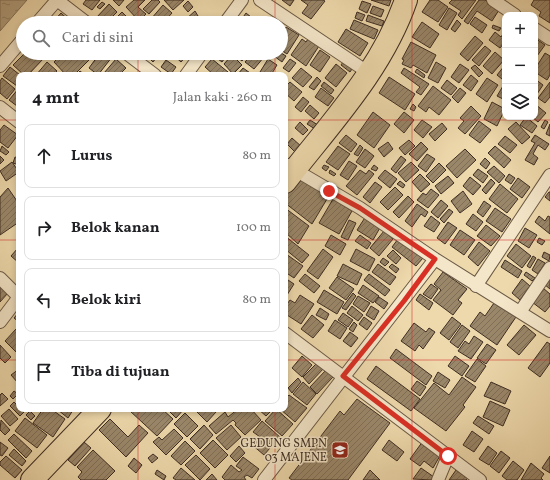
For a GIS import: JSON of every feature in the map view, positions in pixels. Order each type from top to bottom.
[{"type":"highway","points":[[288,172],[368,73],[391,35],[406,0]]},
{"type":"highway","points":[[32,480],[97,412]]},
{"type":"street","points":[[43,16],[57,0],[78,16]]},
{"type":"street","points":[[230,16],[242,0]]},
{"type":"street","points":[[260,0],[284,16]]},
{"type":"street","points":[[493,0],[511,12]]},
{"type":"street","points":[[288,19],[368,73]]},
{"type":"street","points":[[538,31],[550,39]]},
{"type":"street","points":[[0,66],[16,47]]},
{"type":"street","points":[[135,60],[151,72]]},
{"type":"street","points":[[188,72],[197,60]]},
{"type":"street","points":[[0,107],[16,120]]},
{"type":"street","points":[[288,172],[360,208],[476,286],[550,331]]},
{"type":"street","points":[[476,286],[550,175]]},
{"type":"street","points":[[264,480],[435,259]]},
{"type":"street","points":[[520,312],[550,268]]},
{"type":"street","points":[[0,278],[16,294]]},
{"type":"street","points":[[0,322],[16,301]]},
{"type":"street","points":[[288,335],[480,480]]},
{"type":"street","points":[[438,480],[448,456]]},
{"type":"water","points":[[0,0],[27,0],[0,31]]},
{"type":"building","points":[[86,0],[100,0],[92,10],[83,4]]},
{"type":"building","points":[[113,0],[124,0],[119,6]]},
{"type":"building","points":[[134,0],[145,0],[138,7],[146,14],[144,16],[134,16],[126,7]]},
{"type":"building","points":[[152,0],[158,0],[160,2],[149,14],[143,9]]},
{"type":"building","points":[[164,0],[184,0],[173,10]]},
{"type":"building","points":[[282,0],[294,0],[290,6]]},
{"type":"building","points":[[301,0],[325,1],[311,19],[302,13],[308,5]]},
{"type":"building","points":[[371,0],[391,0],[389,6]]},
{"type":"building","points":[[430,0],[438,0],[448,7],[438,22],[422,12]]},
{"type":"building","points":[[452,0],[476,0],[462,19],[458,15],[461,11],[449,3]]},
{"type":"building","points":[[479,0],[485,0],[499,10],[492,21],[477,11],[468,24],[464,21]]},
{"type":"building","points":[[534,0],[550,0],[550,23],[539,16],[541,12],[531,5]]},
{"type":"building","points":[[188,1],[193,7],[188,12],[183,6]]},
{"type":"building","points":[[362,1],[371,4],[367,13],[359,9]]},
{"type":"building","points":[[102,2],[105,4],[100,9],[97,7]]},
{"type":"building","points":[[109,4],[117,12],[113,16],[98,16]]},
{"type":"building","points":[[163,5],[172,13],[169,16],[154,16]]},
{"type":"building","points":[[373,6],[384,10],[381,17],[370,13]]},
{"type":"building","points":[[449,8],[457,13],[447,30],[439,25]]},
{"type":"building","points":[[195,11],[198,16],[189,16]]},
{"type":"building","points":[[122,12],[126,16],[118,16]]},
{"type":"building","points":[[357,12],[365,15],[362,21],[355,18]]},
{"type":"building","points":[[368,15],[384,21],[382,26],[366,21]]},
{"type":"building","points":[[475,17],[487,25],[482,33],[470,24]]},
{"type":"building","points":[[354,20],[378,30],[374,39],[350,29]]},
{"type":"building","points":[[457,20],[461,24],[455,32],[451,29]]},
{"type":"building","points":[[422,22],[439,34],[430,48],[412,37]]},
{"type":"building","points":[[493,25],[501,28],[499,31],[492,28]]},
{"type":"building","points":[[288,28],[299,35],[288,52]]},
{"type":"building","points":[[346,29],[368,43],[360,56],[338,42]]},
{"type":"building","points":[[495,32],[501,37],[502,36],[502,46],[500,48],[489,40]]},
{"type":"building","points":[[475,36],[483,43],[468,61],[460,54]]},
{"type":"building","points":[[302,39],[306,42],[308,39],[319,46],[306,66],[291,55]]},
{"type":"building","points":[[538,40],[545,45],[538,55]]},
{"type":"building","points":[[411,42],[436,55],[427,73],[413,65],[411,68],[402,64],[404,60],[402,59]]},
{"type":"building","points":[[485,46],[491,51],[479,66],[472,60]]},
{"type":"building","points":[[320,50],[330,57],[320,72],[310,65]]},
{"type":"building","points":[[495,52],[502,58],[502,62],[492,74],[483,66]]},
{"type":"building","points":[[545,53],[550,56],[550,75],[547,80],[538,74],[538,64]]},
{"type":"building","points":[[290,59],[296,63],[289,72],[283,68]]},
{"type":"building","points":[[18,60],[42,60],[31,72],[21,72],[13,65]]},
{"type":"building","points":[[56,60],[89,60],[77,72],[63,72],[54,62]]},
{"type":"building","points":[[95,60],[110,60],[100,72],[94,72],[89,68]]},
{"type":"building","points":[[115,60],[126,68],[122,72],[105,72]]},
{"type":"building","points":[[166,60],[176,67],[172,72],[168,72],[161,67]]},
{"type":"building","points":[[211,60],[213,60],[228,72],[211,72],[205,67]]},
{"type":"building","points":[[228,60],[237,60],[242,65],[235,72],[231,72],[224,64]]},
{"type":"building","points":[[247,60],[262,60],[254,69],[245,62]]},
{"type":"building","points":[[267,60],[277,65],[273,72],[260,72]]},
{"type":"building","points":[[47,62],[57,71],[56,72],[39,72]]},
{"type":"building","points":[[343,62],[352,69],[350,72],[341,65]]},
{"type":"building","points":[[436,62],[446,68],[438,83],[428,78]]},
{"type":"building","points":[[336,64],[347,73],[336,87],[325,78]]},
{"type":"building","points":[[460,64],[469,70],[459,83],[451,77]]},
{"type":"building","points":[[475,65],[483,73],[479,77],[471,68]]},
{"type":"building","points":[[10,67],[16,72],[16,85],[3,76]]},
{"type":"building","points":[[243,68],[249,72],[240,72]]},
{"type":"building","points":[[301,68],[312,77],[303,87],[292,78]]},
{"type":"building","points":[[404,68],[429,84],[421,95],[416,92],[420,87],[401,73]]},
{"type":"building","points":[[417,69],[425,75],[424,78],[415,72]]},
{"type":"building","points":[[502,69],[502,79],[497,75]]},
{"type":"building","points":[[471,75],[478,81],[471,91],[463,85]]},
{"type":"building","points":[[317,77],[321,81],[314,90],[309,87]]},
{"type":"building","points":[[389,77],[415,94],[405,110],[379,93]]},
{"type":"building","points":[[2,78],[15,89],[7,99],[0,93],[0,81]]},
{"type":"building","points":[[487,78],[498,85],[487,102],[476,94]]},
{"type":"building","points":[[447,80],[457,88],[451,95],[441,88]]},
{"type":"building","points":[[538,81],[543,85],[538,92]]},
{"type":"building","points":[[290,82],[302,92],[294,101],[288,96],[288,84]]},
{"type":"building","points":[[324,82],[334,90],[331,94],[321,86]]},
{"type":"building","points":[[550,82],[550,97],[545,103],[538,98]]},
{"type":"building","points":[[433,86],[451,100],[439,115],[429,107],[426,112],[418,106]]},
{"type":"building","points":[[321,88],[334,98],[328,106],[315,97]]},
{"type":"building","points":[[460,88],[466,93],[458,103],[452,97]]},
{"type":"building","points":[[502,88],[502,98],[497,96]]},
{"type":"building","points":[[16,92],[16,105],[9,100]]},
{"type":"building","points":[[303,97],[309,102],[301,112],[295,107]]},
{"type":"building","points":[[492,102],[502,107],[502,115],[497,126],[484,119]]},
{"type":"building","points":[[413,104],[416,107],[414,111],[410,109]]},
{"type":"building","points":[[310,105],[319,113],[314,119],[305,111]]},
{"type":"building","points":[[471,106],[481,116],[465,134],[458,128],[464,121],[460,118]]},
{"type":"building","points":[[538,106],[546,113],[538,122],[536,120],[538,120]]},
{"type":"building","points":[[373,112],[390,125],[374,148],[357,135]]},
{"type":"building","points":[[404,112],[414,120],[404,133],[394,124]]},
{"type":"building","points":[[310,120],[318,125],[315,129],[307,124]]},
{"type":"building","points":[[422,120],[432,127],[423,138],[414,130]]},
{"type":"building","points":[[524,120],[530,120],[537,126],[532,133],[520,125]]},
{"type":"building","points":[[545,120],[548,122],[544,129],[541,127]]},
{"type":"building","points":[[479,121],[491,130],[480,143],[469,135]]},
{"type":"building","points":[[300,122],[308,130],[303,135],[295,128]]},
{"type":"building","points":[[516,122],[530,137],[522,144],[508,129]]},
{"type":"building","points":[[442,123],[447,129],[435,141],[429,134]]},
{"type":"building","points":[[550,124],[550,136],[546,134]]},
{"type":"building","points":[[4,125],[16,134],[16,138],[8,148],[0,142],[0,130]]},
{"type":"building","points":[[346,135],[357,144],[351,152],[339,143]]},
{"type":"building","points":[[535,135],[549,144],[545,150],[538,145],[533,154],[538,158],[534,165],[525,160],[535,143],[531,141]]},
{"type":"building","points":[[505,136],[517,145],[510,153],[498,144]]},
{"type":"building","points":[[292,138],[302,147],[296,153],[288,145]]},
{"type":"building","points":[[409,140],[415,146],[405,155],[399,148]]},
{"type":"building","points":[[388,142],[393,149],[384,157],[378,149]]},
{"type":"building","points":[[421,142],[428,149],[417,161],[409,154]]},
{"type":"building","points":[[360,145],[363,148],[358,156],[354,154]]},
{"type":"building","points":[[2,146],[9,152],[6,155],[0,151]]},
{"type":"building","points":[[338,146],[350,154],[338,170],[326,162]]},
{"type":"building","points":[[495,146],[511,160],[504,168],[488,153]]},
{"type":"building","points":[[365,149],[374,156],[365,168],[356,162]]},
{"type":"building","points":[[465,149],[476,160],[457,178],[446,166]]},
{"type":"building","points":[[427,154],[435,159],[426,172],[418,166]]},
{"type":"building","points":[[0,156],[4,160],[0,164]]},
{"type":"building","points":[[401,156],[406,160],[396,173],[391,169]]},
{"type":"building","points":[[15,157],[16,157],[16,164],[13,163]]},
{"type":"building","points":[[485,158],[490,163],[486,169],[480,164]]},
{"type":"building","points":[[349,161],[357,166],[348,180],[340,175]]},
{"type":"building","points":[[12,162],[16,168],[16,174],[6,181],[0,171]]},
{"type":"building","points":[[411,162],[419,170],[406,182],[398,173]]},
{"type":"building","points":[[439,163],[446,170],[433,183],[426,176]]},
{"type":"building","points":[[324,165],[329,167],[326,171],[322,168]]},
{"type":"building","points":[[374,165],[378,168],[376,171],[371,169]]},
{"type":"building","points":[[494,166],[505,176],[499,183],[487,172]]},
{"type":"building","points":[[478,169],[488,176],[483,183],[473,175]]},
{"type":"building","points":[[330,170],[336,174],[334,176],[329,173]]},
{"type":"building","points":[[360,170],[366,174],[369,170],[374,174],[357,195],[346,186]]},
{"type":"building","points":[[385,170],[397,179],[390,188],[378,178]]},
{"type":"building","points":[[420,174],[430,184],[421,192],[412,182]]},
{"type":"building","points":[[509,174],[515,178],[511,184],[505,180]]},
{"type":"building","points":[[300,175],[330,194],[312,224],[288,205],[288,193]]},
{"type":"building","points":[[448,176],[454,183],[441,194],[435,186]]},
{"type":"building","points":[[470,177],[481,186],[473,195],[463,186]]},
{"type":"building","points":[[518,178],[530,187],[522,198],[510,189]]},
{"type":"building","points":[[491,179],[495,183],[486,194],[482,190]]},
{"type":"building","points":[[400,181],[405,185],[403,188],[397,184]]},
{"type":"building","points":[[375,182],[382,187],[370,203],[363,197]]},
{"type":"building","points":[[500,184],[518,199],[507,213],[489,199]]},
{"type":"building","points":[[395,187],[403,195],[388,210],[380,202]]},
{"type":"building","points":[[8,188],[16,200],[16,224],[0,235],[0,197]]},
{"type":"building","points":[[431,189],[439,195],[428,208],[417,200],[423,193],[426,195]]},
{"type":"building","points":[[463,191],[472,204],[460,213],[451,201]]},
{"type":"building","points":[[550,192],[550,201],[545,197]]},
{"type":"building","points":[[408,196],[414,202],[399,218],[393,212]]},
{"type":"building","points":[[333,199],[352,211],[339,234],[319,223]]},
{"type":"building","points":[[441,200],[448,206],[438,218],[431,212]]},
{"type":"building","points":[[484,201],[491,206],[483,217],[477,212]]},
{"type":"building","points":[[417,204],[428,212],[425,217],[421,214],[412,227],[405,221]]},
{"type":"building","points":[[495,208],[511,219],[502,232],[486,221]]},
{"type":"building","points":[[449,209],[453,212],[444,223],[440,219]]},
{"type":"building","points":[[288,210],[309,226],[298,244],[288,235]]},
{"type":"building","points":[[473,214],[483,222],[476,231],[466,224]]},
{"type":"building","points":[[366,216],[381,226],[373,240],[357,230]]},
{"type":"building","points":[[431,216],[440,223],[434,232],[424,226]]},
{"type":"building","points":[[539,216],[545,221],[548,216],[550,217],[550,234],[535,222]]},
{"type":"building","points":[[349,220],[356,223],[348,240],[341,237]]},
{"type":"building","points":[[448,222],[457,228],[445,244],[437,238]]},
{"type":"building","points":[[486,225],[500,236],[491,246],[477,236]]},
{"type":"building","points":[[525,228],[537,235],[529,248],[518,241]]},
{"type":"building","points":[[460,230],[475,240],[464,255],[450,245]]},
{"type":"building","points":[[384,231],[393,239],[379,256],[370,248]]},
{"type":"building","points":[[331,235],[346,244],[340,255],[325,246]]},
{"type":"building","points":[[360,235],[371,243],[367,249],[355,241]]},
{"type":"building","points":[[288,238],[309,255],[302,263],[288,251]]},
{"type":"building","points":[[539,238],[545,241],[542,245],[537,242]]},
{"type":"building","points":[[398,239],[423,258],[416,266],[392,247]]},
{"type":"building","points":[[479,242],[490,251],[478,266],[468,257]]},
{"type":"building","points":[[516,244],[531,256],[522,268],[507,256]]},
{"type":"building","points":[[323,249],[333,257],[318,279],[307,271]]},
{"type":"building","points":[[356,249],[375,259],[369,271],[350,261]]},
{"type":"building","points":[[16,250],[16,260],[11,256]]},
{"type":"building","points":[[393,250],[401,258],[396,264],[387,256]]},
{"type":"building","points":[[544,252],[550,255],[549,261],[542,257]]},
{"type":"building","points":[[288,255],[303,266],[294,278],[288,274]]},
{"type":"building","points":[[533,256],[536,258],[530,268],[527,266]]},
{"type":"building","points":[[383,258],[389,262],[385,266],[380,262]]},
{"type":"building","points":[[538,259],[545,263],[538,274],[532,270]]},
{"type":"building","points":[[505,260],[522,271],[518,278],[501,267]]},
{"type":"building","points":[[343,264],[362,274],[357,285],[337,276]]},
{"type":"building","points":[[378,264],[396,277],[390,285],[372,272]]},
{"type":"building","points":[[392,264],[399,269],[396,273],[389,267]]},
{"type":"building","points":[[443,272],[467,289],[458,300],[462,303],[453,315],[433,300],[441,290],[434,284]]},
{"type":"building","points":[[526,272],[535,278],[532,281],[524,275]]},
{"type":"building","points":[[305,274],[320,286],[314,293],[299,281]]},
{"type":"building","points":[[369,274],[390,290],[385,296],[364,280]]},
{"type":"building","points":[[550,276],[550,289],[544,284]]},
{"type":"building","points":[[337,277],[354,289],[346,300],[329,288]]},
{"type":"building","points":[[522,279],[530,286],[520,300],[512,293]]},
{"type":"building","points":[[288,280],[294,284],[288,293]]},
{"type":"building","points":[[431,284],[438,289],[431,299],[423,294]]},
{"type":"building","points":[[363,285],[379,296],[373,303],[358,293]]},
{"type":"building","points":[[0,287],[8,293],[0,302]]},
{"type":"building","points":[[543,288],[550,294],[550,306],[545,312],[532,302]]},
{"type":"building","points":[[324,290],[344,302],[337,314],[317,302]]},
{"type":"building","points":[[353,293],[356,296],[346,310],[342,308]]},
{"type":"building","points":[[420,294],[433,303],[429,310],[416,300]]},
{"type":"building","points":[[300,295],[314,304],[301,324],[288,316],[288,303],[290,300],[295,303]]},
{"type":"building","points":[[358,296],[370,303],[364,312],[353,304]]},
{"type":"building","points":[[379,297],[388,303],[384,309],[375,302]]},
{"type":"building","points":[[494,303],[500,307],[503,304],[518,314],[497,345],[470,326],[480,312],[485,316]]},
{"type":"building","points":[[352,306],[363,315],[358,321],[347,313]]},
{"type":"building","points":[[371,306],[379,311],[374,320],[366,315]]},
{"type":"building","points":[[320,308],[329,314],[326,320],[316,315]]},
{"type":"building","points":[[343,313],[353,320],[348,327],[338,320]]},
{"type":"building","points":[[312,315],[324,325],[313,338],[301,329]]},
{"type":"building","points":[[364,317],[372,323],[367,330],[359,324]]},
{"type":"building","points":[[452,317],[461,324],[449,340],[440,333]]},
{"type":"building","points":[[335,320],[347,328],[340,339],[328,331]]},
{"type":"building","points":[[354,322],[357,325],[353,332],[349,329]]},
{"type":"building","points":[[414,323],[426,332],[429,328],[435,332],[423,349],[419,345],[415,351],[401,341]]},
{"type":"building","points":[[462,325],[470,331],[458,348],[450,342]]},
{"type":"building","points":[[524,325],[536,335],[519,355],[507,345]]},
{"type":"building","points":[[16,329],[16,352],[5,341]]},
{"type":"building","points":[[350,332],[358,338],[351,347],[343,341]]},
{"type":"building","points":[[474,336],[483,342],[471,359],[458,351],[465,341],[469,344]]},
{"type":"building","points":[[547,342],[550,344],[550,363],[540,377],[528,368]]},
{"type":"building","points":[[487,344],[496,350],[486,364],[477,358]]},
{"type":"building","points":[[0,345],[11,357],[5,363],[0,358]]},
{"type":"building","points":[[396,349],[432,376],[426,385],[390,358]]},
{"type":"building","points":[[302,356],[312,365],[302,377],[292,368]]},
{"type":"building","points":[[455,356],[469,366],[462,376],[448,366]]},
{"type":"building","points":[[477,359],[486,366],[475,382],[465,376]]},
{"type":"building","points":[[319,361],[325,367],[309,384],[303,377]]},
{"type":"building","points":[[376,366],[420,399],[411,411],[367,379]]},
{"type":"building","points":[[326,370],[333,377],[317,394],[310,387]]},
{"type":"building","points":[[16,371],[16,381],[11,375]]},
{"type":"building","points":[[438,372],[450,380],[445,388],[433,381]]},
{"type":"building","points":[[462,377],[476,387],[463,405],[465,407],[446,431],[414,408],[434,383],[449,395]]},
{"type":"building","points":[[298,378],[301,382],[292,393],[288,388]]},
{"type":"building","points":[[417,381],[426,387],[420,396],[411,389]]},
{"type":"building","points":[[303,382],[316,394],[307,405],[293,394]]},
{"type":"building","points":[[491,382],[511,391],[505,404],[484,396]]},
{"type":"building","points":[[14,391],[16,392],[16,396],[13,399],[10,396]]},
{"type":"building","points":[[2,393],[8,399],[0,406],[0,395]]},
{"type":"building","points":[[289,395],[307,408],[295,422],[283,412],[288,412]]},
{"type":"building","name":"GEDUNG SMPN 03 MAJENE","points":[[357,399],[390,423],[348,480],[292,480],[289,478],[340,411],[344,415]]},
{"type":"building","points":[[490,401],[510,410],[503,426],[483,417]]},
{"type":"building","points":[[14,402],[16,404],[16,412],[10,406]]},
{"type":"building","points":[[9,409],[18,419],[10,426],[1,416]]},
{"type":"building","points":[[16,412],[24,412],[20,416]]},
{"type":"building","points":[[31,412],[35,416],[31,420],[26,415]]},
{"type":"building","points":[[41,412],[55,412],[65,419],[53,437],[33,423]]},
{"type":"building","points":[[60,412],[72,412],[68,418]]},
{"type":"building","points":[[131,412],[165,412],[173,419],[157,436]]},
{"type":"building","points":[[170,412],[181,412],[176,418]]},
{"type":"building","points":[[197,412],[216,412],[207,422]]},
{"type":"building","points":[[225,412],[228,417],[234,412],[254,412],[261,420],[245,435],[235,425],[236,423],[233,420],[216,434],[209,426]]},
{"type":"building","points":[[261,412],[270,412],[266,416]]},
{"type":"building","points":[[273,412],[279,412],[293,424],[282,436],[265,421]]},
{"type":"building","points":[[185,413],[198,426],[187,437],[174,424]]},
{"type":"building","points":[[478,416],[494,426],[489,434],[473,423]]},
{"type":"building","points":[[25,418],[47,435],[37,448],[15,431]]},
{"type":"building","points":[[110,419],[128,437],[139,425],[148,433],[126,457],[99,430]]},
{"type":"building","points":[[1,420],[10,430],[5,435],[0,430]]},
{"type":"building","points":[[262,421],[281,438],[273,446],[253,432]]},
{"type":"building","points":[[204,425],[213,435],[200,449],[190,439]]},
{"type":"building","points":[[231,425],[241,437],[227,450],[216,438]]},
{"type":"building","points":[[174,429],[183,438],[166,455],[153,442],[159,437],[162,440]]},
{"type":"building","points":[[472,431],[483,439],[474,452],[463,445]]},
{"type":"building","points":[[14,434],[32,451],[26,458],[8,440]]},
{"type":"building","points":[[257,437],[270,448],[264,455],[251,444]]},
{"type":"building","points":[[213,440],[228,455],[215,468],[200,453]]},
{"type":"building","points":[[389,440],[404,452],[397,461],[382,450]]},
{"type":"building","points":[[185,441],[195,451],[181,465],[171,456]]},
{"type":"building","points":[[423,441],[441,454],[433,468],[424,461],[420,466],[410,459]]},
{"type":"building","points":[[0,442],[8,448],[2,456],[0,455]]},
{"type":"building","points":[[84,442],[91,448],[75,466],[68,460]]},
{"type":"building","points":[[239,446],[245,453],[236,462],[230,456]]},
{"type":"building","points":[[488,446],[497,453],[489,465],[479,459]]},
{"type":"building","points":[[14,449],[26,461],[22,466],[9,455]]},
{"type":"building","points":[[93,450],[115,471],[106,480],[81,480],[78,477],[82,472],[77,467]]},
{"type":"building","points":[[501,451],[510,458],[499,473],[490,466]]},
{"type":"building","points":[[153,454],[158,458],[152,463],[148,458]]},
{"type":"building","points":[[196,455],[210,469],[200,480],[185,465]]},
{"type":"building","points":[[6,456],[22,470],[15,478],[0,465],[0,462]]},
{"type":"building","points":[[550,456],[550,473],[542,468]]},
{"type":"building","points":[[243,457],[259,469],[252,478],[247,475],[244,477],[246,480],[225,480],[222,477],[231,465],[239,472],[242,470],[236,466]]},
{"type":"building","points":[[134,458],[142,465],[136,473],[128,466]]},
{"type":"building","points":[[513,461],[524,470],[517,480],[507,480],[502,476]]},
{"type":"building","points":[[531,463],[544,474],[541,478],[543,480],[521,480]]},
{"type":"building","points":[[181,468],[195,480],[176,480],[173,478]]},
{"type":"building","points":[[421,468],[434,477],[432,480],[413,479]]},
{"type":"building","points":[[157,470],[166,476],[164,480],[155,474]]},
{"type":"building","points":[[370,470],[380,480],[363,480]]},
{"type":"building","points":[[456,470],[468,478],[466,480],[449,480]]},
{"type":"building","points":[[212,474],[217,480],[206,480]]},
{"type":"place","name":"GEDUNG SMPN 03 MAJENE","points":[[340,450]]},
{"type":"route","points":[[329,191],[360,208],[435,259],[404,301],[343,376],[448,456]]}]
